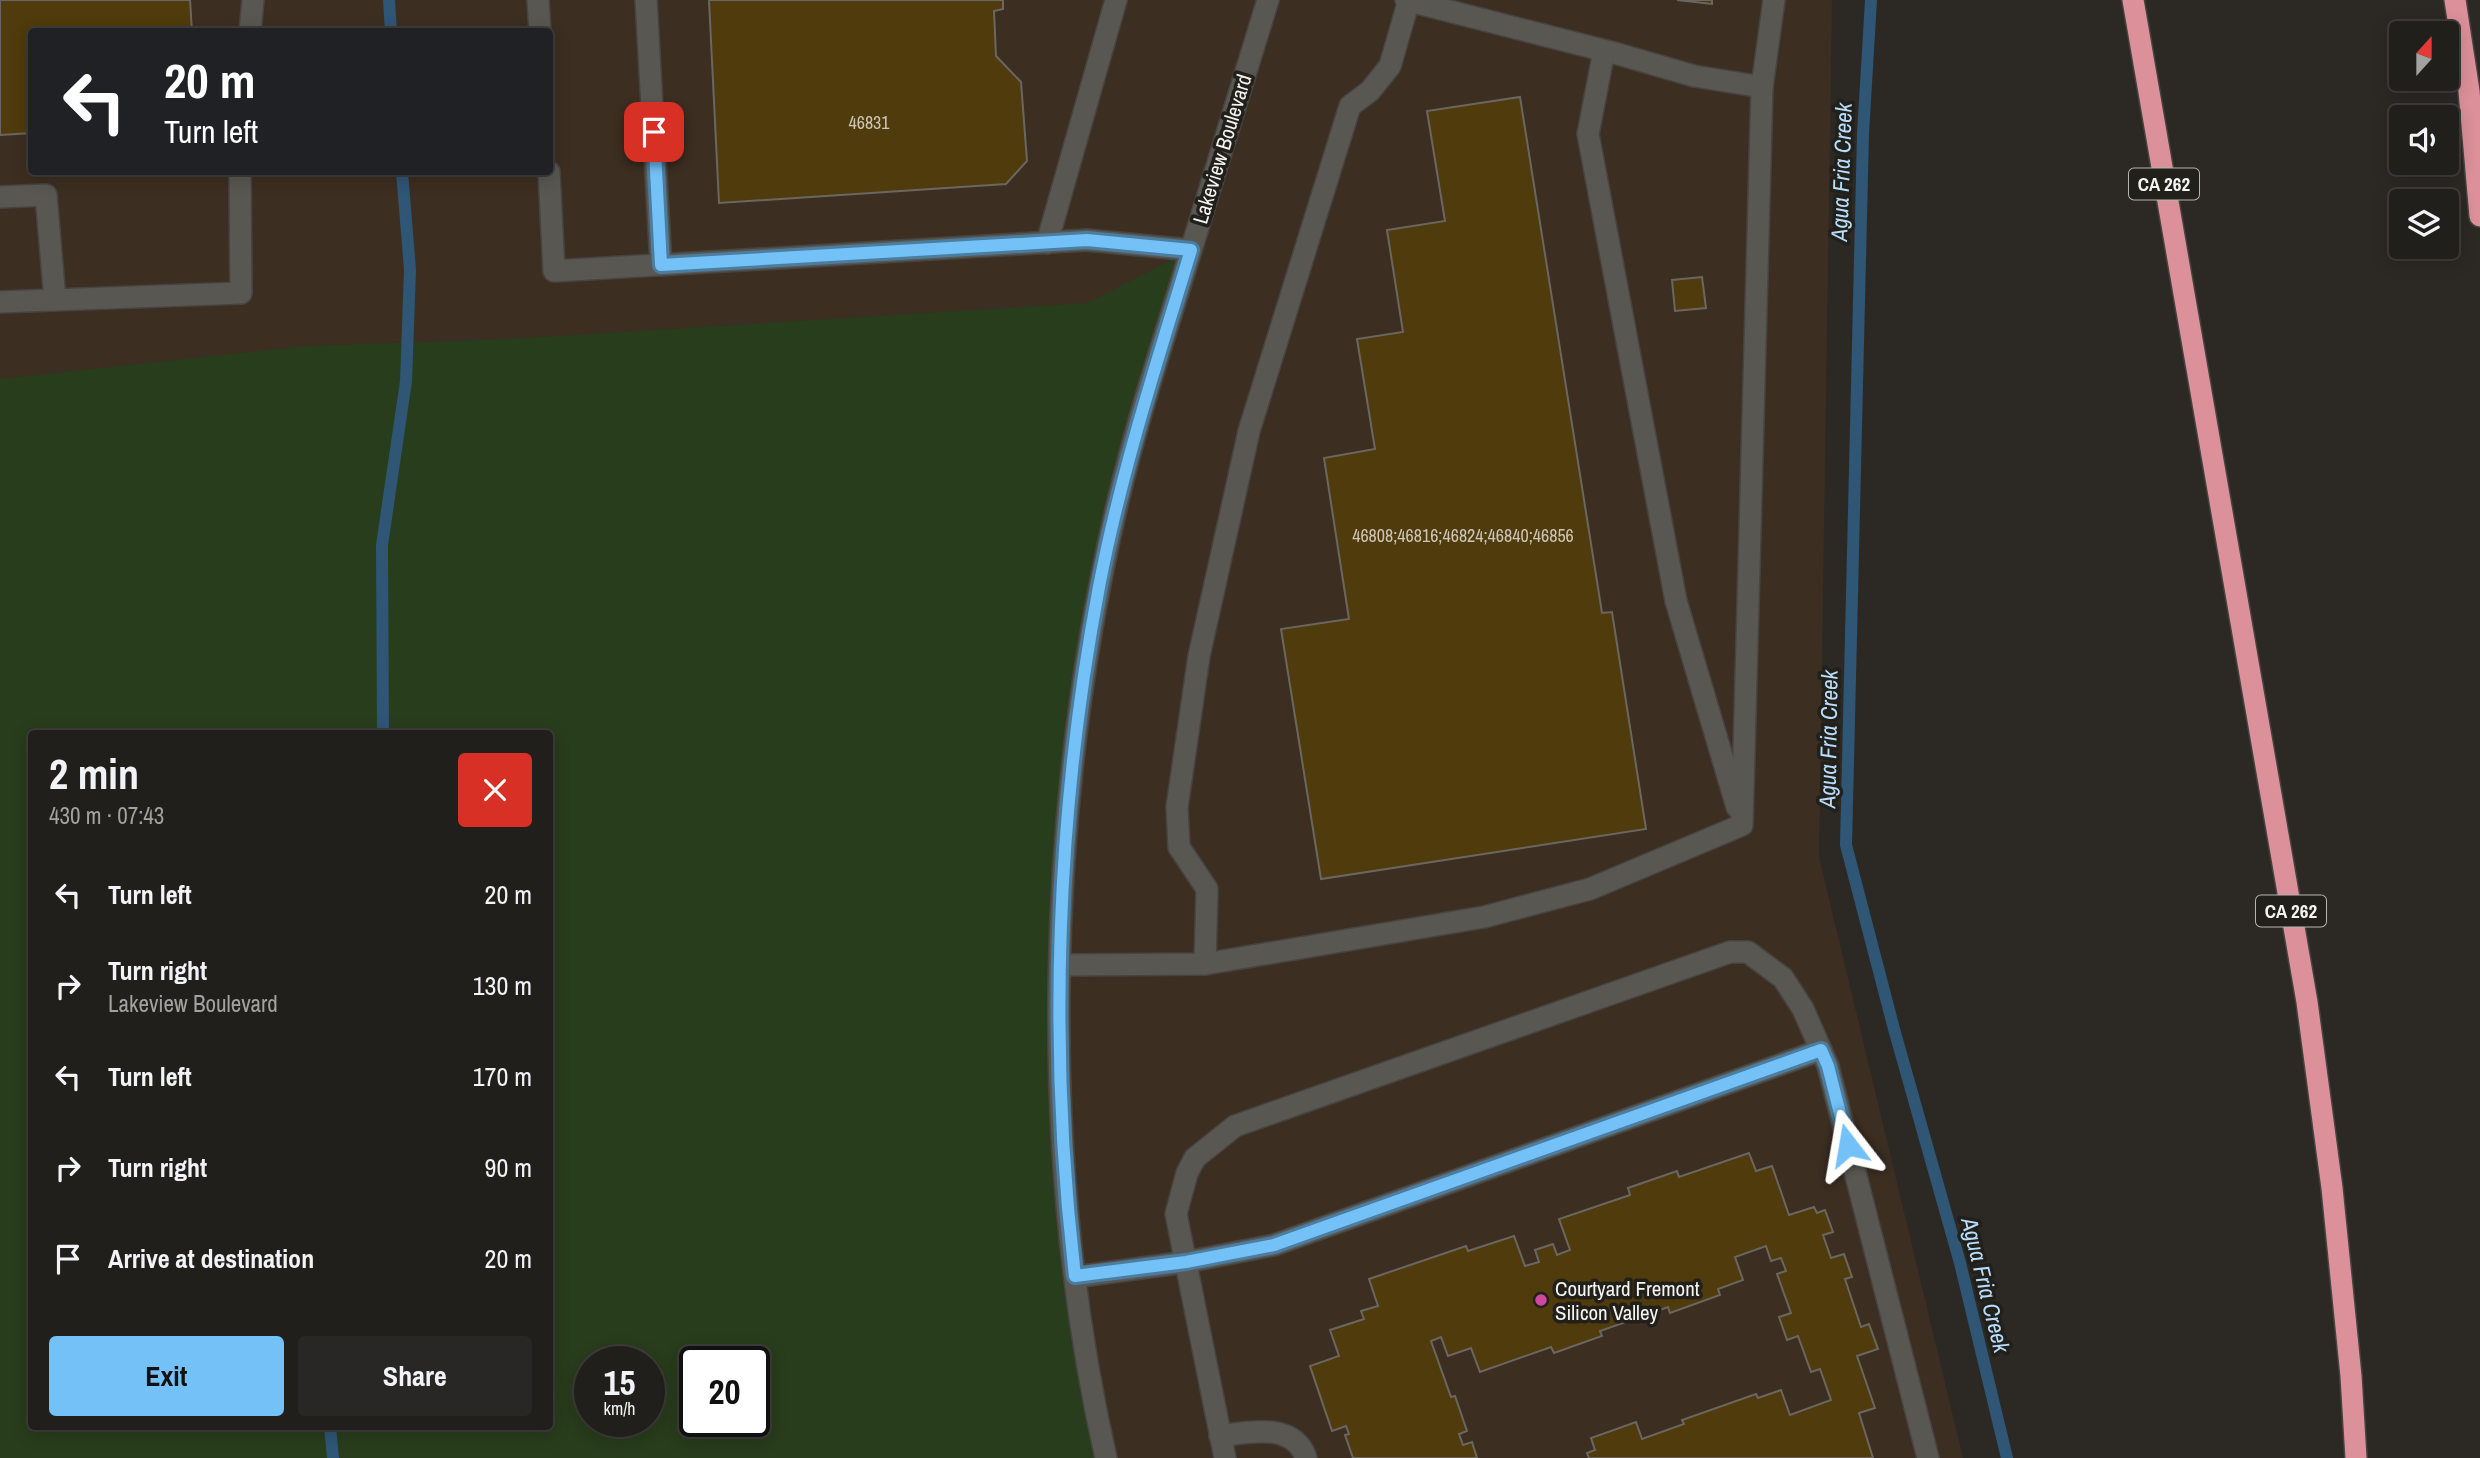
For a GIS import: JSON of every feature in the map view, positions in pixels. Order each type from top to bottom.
[{"type":"highway","name":"CA 262","points":[[2133,0],[2307,1002],[2332,1188],[2351,1376],[2356,1458]]},
{"type":"highway","points":[[2455,0],[2469,91],[2480,216]]},
{"type":"street","points":[[250,28],[253,0]]},
{"type":"street","points":[[538,0],[540,28]]},
{"type":"street","points":[[646,0],[661,265]]},
{"type":"street","points":[[1047,243],[1116,0]]},
{"type":"street","name":"Lakeview Boulevard","points":[[1106,1458],[1094,1403],[1075,1276],[1068,1219],[1062,1123],[1061,965],[1065,852],[1072,766],[1083,681],[1118,500],[1141,412],[1268,0]]},
{"type":"street","points":[[1205,964],[1207,889],[1179,847],[1177,807],[1199,656],[1249,431],[1350,106],[1370,91],[1390,66],[1408,0],[1694,76],[1762,87]]},
{"type":"street","points":[[1742,825],[1762,87],[1774,0]]},
{"type":"street","points":[[1604,51],[1588,134],[1676,601],[1742,825]]},
{"type":"street","points":[[0,302],[241,293],[240,175]]},
{"type":"street","points":[[548,175],[554,271],[1087,240],[1191,250]]},
{"type":"street","points":[[0,197],[46,195],[55,300]]},
{"type":"street","points":[[1061,965],[1205,964],[1484,918],[1590,889],[1742,825]]},
{"type":"street","points":[[1224,1458],[1176,1214],[1187,1173],[1195,1158],[1235,1126],[1730,952],[1748,952],[1783,978],[1803,1009],[1828,1066],[1928,1458]]},
{"type":"street","points":[[1075,1276],[1186,1262],[1274,1245],[1821,1050]]},
{"type":"street","points":[[1220,1436],[1267,1430],[1285,1436],[1303,1448],[1306,1458]]},
{"type":"shaded area","points":[[0,0],[1832,0],[1819,857],[1963,1458],[0,1458]]},
{"type":"green space","points":[[1191,250],[1083,681],[1062,1123],[1106,1458],[0,1458],[0,379],[305,346],[509,339],[1088,303]]},
{"type":"building","points":[[0,0],[190,0],[192,28],[28,28],[28,133],[0,135]]},
{"type":"building","points":[[709,0],[1003,0],[1003,9],[994,11],[996,56],[1021,82],[1027,161],[1006,184],[719,203]]},
{"type":"building","points":[[1677,0],[1712,0],[1712,4]]},
{"type":"building","points":[[1520,97],[1602,613],[1612,612],[1646,829],[1321,879],[1281,629],[1349,619],[1324,458],[1375,449],[1357,339],[1403,332],[1387,230],[1445,221],[1427,111]]},
{"type":"building","points":[[1702,277],[1706,308],[1675,311],[1672,280]]},
{"type":"building","name":"Courtyard Fremont Silicon Valley","points":[[1749,1153],[1756,1171],[1772,1166],[1789,1215],[1814,1207],[1817,1213],[1825,1210],[1833,1232],[1823,1235],[1831,1258],[1844,1254],[1852,1277],[1845,1279],[1861,1327],[1869,1324],[1878,1349],[1857,1356],[1875,1408],[1859,1413],[1873,1458],[1589,1458],[1587,1453],[1595,1450],[1591,1438],[1636,1422],[1642,1439],[1684,1424],[1682,1420],[1756,1394],[1758,1398],[1781,1390],[1790,1415],[1831,1400],[1820,1369],[1811,1372],[1798,1336],[1787,1340],[1779,1317],[1791,1313],[1777,1274],[1786,1271],[1781,1258],[1771,1261],[1766,1246],[1735,1257],[1743,1280],[1718,1289],[1720,1295],[1670,1313],[1668,1307],[1600,1331],[1602,1336],[1554,1353],[1551,1347],[1480,1372],[1471,1348],[1448,1356],[1441,1337],[1431,1341],[1451,1397],[1455,1396],[1467,1431],[1459,1434],[1463,1445],[1472,1442],[1477,1458],[1353,1458],[1345,1435],[1349,1434],[1346,1426],[1332,1431],[1310,1366],[1339,1356],[1330,1330],[1364,1319],[1361,1311],[1378,1306],[1369,1279],[1466,1246],[1468,1251],[1514,1236],[1525,1266],[1539,1262],[1535,1250],[1553,1244],[1557,1255],[1570,1250],[1559,1219],[1630,1195],[1628,1188],[1677,1171],[1679,1177]]},
{"type":"waterway","points":[[389,0],[391,28]]},
{"type":"waterway","name":"Agua Fria Creek","points":[[1871,0],[1863,134],[1846,845],[1894,1029],[1960,1263],[2007,1458]]},
{"type":"waterway","points":[[383,730],[382,545],[406,381],[410,270],[402,175]]},
{"type":"waterway","points":[[330,1430],[333,1458]]},
{"type":"place","name":"Courtyard Fremont Silicon Valley","points":[[1541,1300]]},
{"type":"route","points":[[654,132],[661,265],[1087,240],[1191,250],[1141,412],[1118,500],[1083,681],[1072,766],[1061,939],[1060,1027],[1062,1123],[1068,1219],[1075,1276],[1186,1262],[1274,1245],[1821,1050],[1828,1066],[1848,1145]]}]
